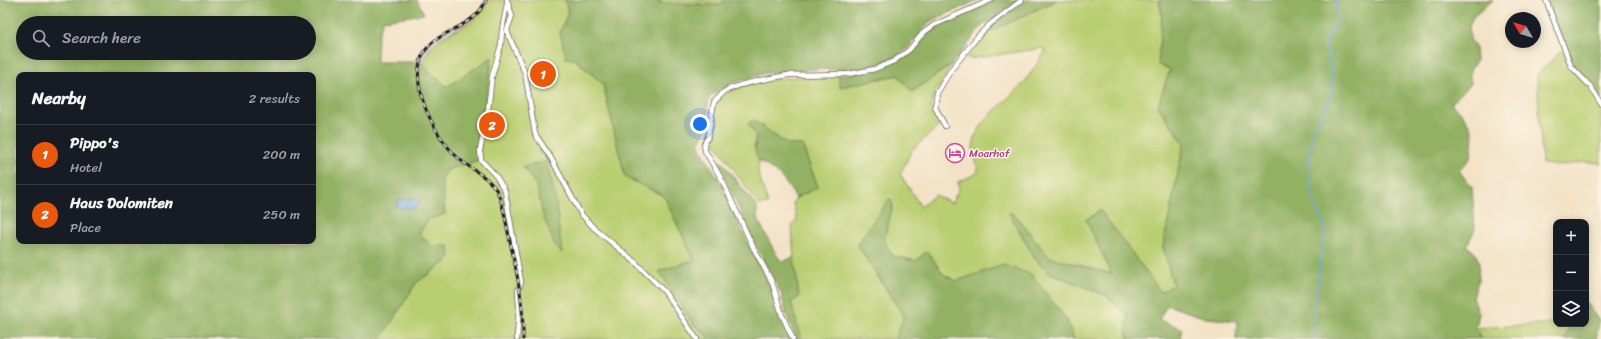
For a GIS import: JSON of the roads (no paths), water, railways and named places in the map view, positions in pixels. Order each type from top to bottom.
[{"type":"street","points":[[793,339],[782,314],[772,282],[754,249],[721,178],[705,151],[704,144],[708,137],[715,100],[725,91],[740,85],[761,80],[788,75],[848,74],[875,69],[894,61],[910,50],[923,32],[934,25],[990,0]]},
{"type":"street","points":[[945,126],[935,107],[937,93],[951,70],[989,25],[1022,0]]},
{"type":"street","points":[[1546,0],[1571,66],[1596,93],[1601,104]]},
{"type":"street","points":[[507,2],[501,45],[492,76],[488,114],[480,150],[481,160],[496,176],[507,197],[507,211],[521,282],[518,291],[519,306],[517,339]]},
{"type":"street","points":[[507,2],[512,16],[507,30],[525,73],[535,134],[551,158],[581,214],[594,228],[634,261],[664,291],[697,339]]},
{"type":"water","points":[[415,198],[420,201],[415,208],[398,208],[396,206],[398,200]]},
{"type":"waterway","points":[[1313,339],[1314,310],[1325,224],[1315,204],[1312,193],[1310,180],[1310,156],[1313,134],[1331,95],[1332,76],[1325,44],[1337,20],[1336,0]]},
{"type":"railway","points":[[486,0],[480,10],[472,18],[432,42],[425,51],[420,62],[418,74],[419,87],[434,127],[450,149],[458,158],[489,181],[497,191],[504,211],[519,285],[523,339]]},
{"type":"place","name":"Pippo's","points":[[543,74]]},
{"type":"place","name":"Haus Dolomiten","points":[[492,125]]},
{"type":"place","name":"Moarhof","points":[[955,153]]}]
